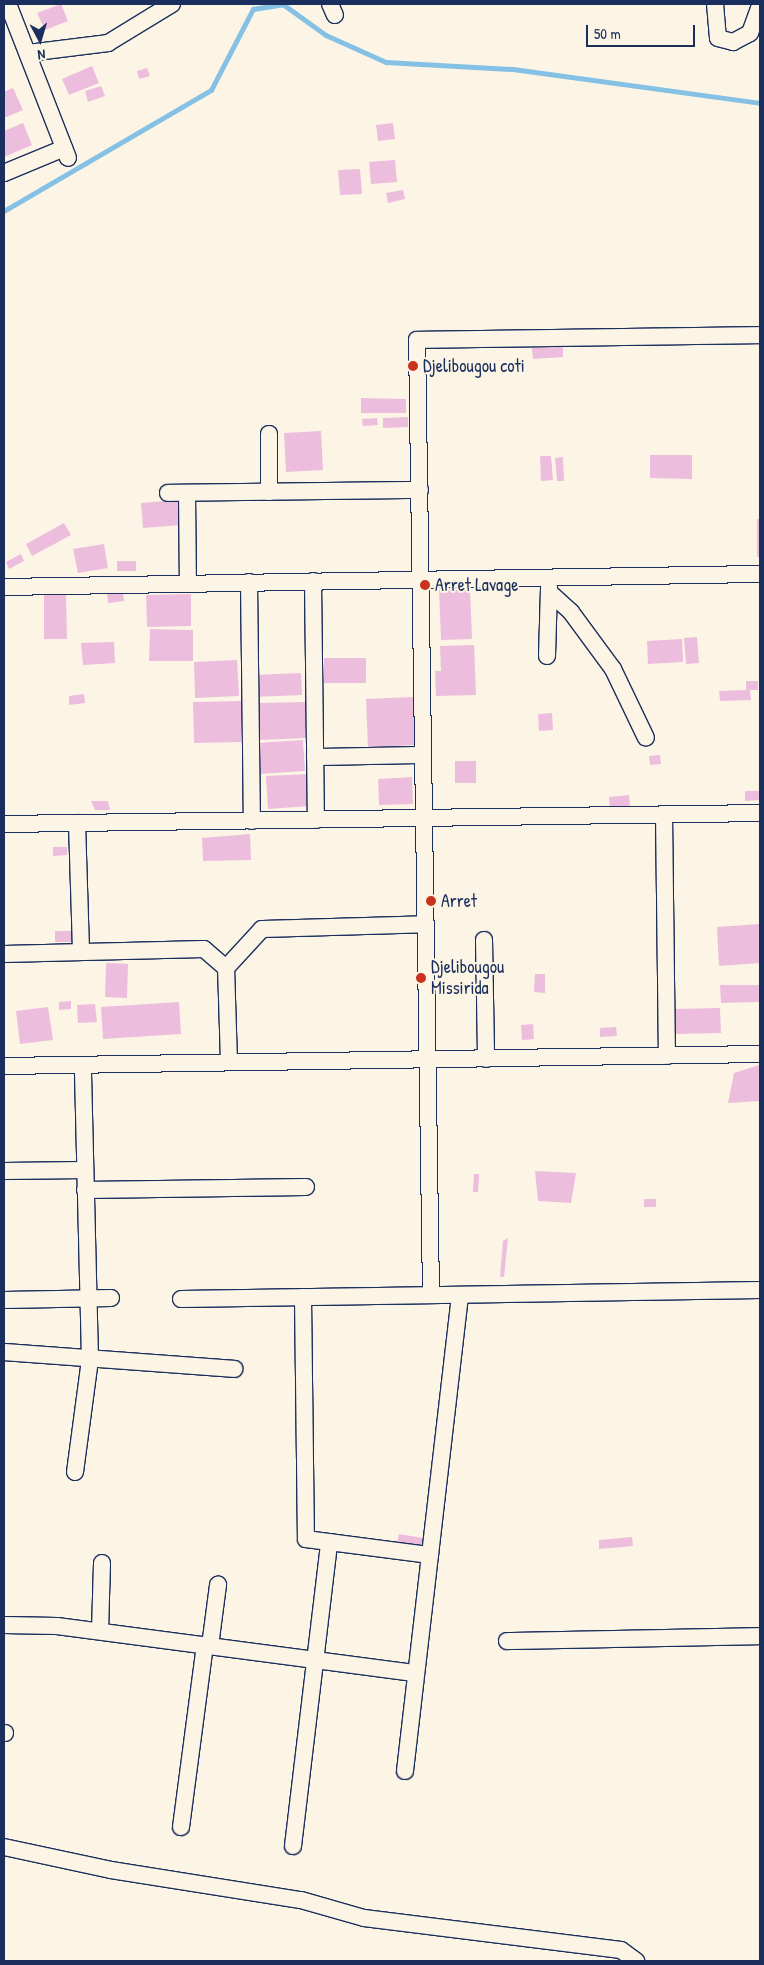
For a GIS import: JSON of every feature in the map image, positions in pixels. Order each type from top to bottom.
[{"type":"street","points":[[4,172],[66,153],[8,4]]},
{"type":"street","points":[[28,53],[108,43],[172,4]]},
{"type":"street","points":[[715,4],[718,38],[733,42],[750,33],[760,5]]},
{"type":"street","points":[[431,1295],[418,340],[760,335]]},
{"type":"street","points":[[268,434],[269,492]]},
{"type":"street","points":[[168,493],[420,490]]},
{"type":"street","points":[[187,493],[188,582]]},
{"type":"street","points":[[4,587],[421,579],[549,584],[760,574]]},
{"type":"street","points":[[312,581],[316,820]]},
{"type":"street","points":[[248,582],[252,821]]},
{"type":"street","points":[[547,656],[549,584]]},
{"type":"street","points":[[549,584],[614,669],[646,738]]},
{"type":"street","points":[[315,757],[423,755]]},
{"type":"street","points":[[4,824],[760,813]]},
{"type":"street","points":[[664,814],[667,1056]]},
{"type":"street","points":[[78,823],[81,952]]},
{"type":"street","points":[[229,1062],[226,968],[262,930],[426,924]]},
{"type":"street","points":[[484,940],[486,1059]]},
{"type":"street","points":[[4,954],[204,949],[226,968]]},
{"type":"street","points":[[4,1066],[760,1054]]},
{"type":"street","points":[[75,1472],[90,1359],[83,1065]]},
{"type":"street","points":[[4,1171],[84,1170]]},
{"type":"street","points":[[85,1190],[306,1187]]},
{"type":"street","points":[[181,1299],[760,1290]]},
{"type":"street","points":[[405,1770],[460,1295]]},
{"type":"street","points":[[303,1297],[306,1539],[430,1555]]},
{"type":"street","points":[[4,1300],[111,1298]]},
{"type":"street","points":[[4,1352],[234,1369]]},
{"type":"street","points":[[293,1846],[329,1542]]},
{"type":"street","points":[[100,1631],[102,1564]]},
{"type":"street","points":[[181,1827],[218,1585]]},
{"type":"street","points":[[4,1625],[100,1631],[416,1673]]},
{"type":"street","points":[[507,1640],[760,1636]]},
{"type":"street","points":[[4,1847],[111,1870],[301,1900],[364,1918],[621,1950],[636,1961]]},
{"type":"building","points":[[61,4],[68,21],[45,30],[37,13]]},
{"type":"building","points":[[92,66],[99,83],[69,95],[62,79]]},
{"type":"building","points":[[147,68],[150,76],[139,79],[137,71]]},
{"type":"building","points":[[101,86],[105,96],[88,102],[85,91]]},
{"type":"building","points":[[13,88],[23,110],[4,118],[4,92]]},
{"type":"building","points":[[23,123],[32,145],[4,157],[4,131]]},
{"type":"building","points":[[393,123],[395,139],[378,141],[376,125]]},
{"type":"building","points":[[395,160],[397,182],[371,184],[369,162]]},
{"type":"building","points":[[360,169],[362,194],[340,195],[338,170]]},
{"type":"building","points":[[403,190],[405,199],[388,203],[386,193]]},
{"type":"building","points":[[563,346],[563,357],[533,359],[532,348]]},
{"type":"building","points":[[361,398],[406,399],[406,413],[361,413]]},
{"type":"building","points":[[408,417],[408,427],[383,428],[383,418]]},
{"type":"building","points":[[377,418],[378,425],[363,426],[362,419]]},
{"type":"building","points":[[321,431],[323,470],[286,472],[284,433]]},
{"type":"building","points":[[650,455],[692,455],[692,479],[650,478]]},
{"type":"building","points":[[540,456],[551,456],[553,480],[541,481]]},
{"type":"building","points":[[563,457],[564,481],[557,481],[555,458]]},
{"type":"building","points":[[179,500],[181,525],[143,528],[141,503]]},
{"type":"building","points":[[757,519],[760,519],[760,557],[757,557]]},
{"type":"building","points":[[64,523],[71,535],[32,556],[26,544]]},
{"type":"building","points":[[104,544],[108,568],[78,573],[73,549]]},
{"type":"building","points":[[21,554],[24,561],[9,569],[6,562]]},
{"type":"building","points":[[117,561],[136,561],[136,571],[117,571]]},
{"type":"building","points":[[470,589],[472,639],[441,640],[439,590]]},
{"type":"building","points":[[123,591],[124,601],[108,603],[107,593]]},
{"type":"building","points":[[44,594],[66,594],[67,639],[44,639]]},
{"type":"building","points":[[191,594],[191,626],[147,627],[146,595]]},
{"type":"building","points":[[150,629],[193,630],[193,661],[149,661]]},
{"type":"building","points":[[697,637],[699,663],[686,664],[684,638]]},
{"type":"building","points":[[682,639],[683,662],[648,664],[647,641]]},
{"type":"building","points":[[114,642],[115,663],[83,665],[81,643]]},
{"type":"building","points":[[474,645],[476,695],[436,696],[435,671],[441,671],[440,646]]},
{"type":"building","points":[[324,658],[366,658],[366,683],[323,683]]},
{"type":"building","points":[[237,660],[239,696],[195,698],[194,662]]},
{"type":"building","points":[[301,673],[302,695],[254,697],[254,675]]},
{"type":"building","points":[[746,681],[758,681],[758,690],[750,690],[751,700],[720,701],[719,691],[746,690]]},
{"type":"building","points":[[84,694],[85,703],[69,705],[69,696]]},
{"type":"building","points":[[413,697],[415,745],[368,747],[366,699]]},
{"type":"building","points":[[241,701],[241,742],[194,743],[193,702]]},
{"type":"building","points":[[306,702],[307,738],[260,740],[259,703]]},
{"type":"building","points":[[552,713],[553,730],[539,731],[538,714]]},
{"type":"building","points":[[303,740],[305,771],[258,774],[257,743]]},
{"type":"building","points":[[660,755],[661,764],[650,765],[649,756]]},
{"type":"building","points":[[455,761],[476,761],[476,783],[455,783]]},
{"type":"building","points":[[308,774],[310,806],[268,809],[266,776]]},
{"type":"building","points":[[412,777],[413,804],[379,805],[378,779]]},
{"type":"building","points":[[745,791],[760,791],[760,800],[745,801]]},
{"type":"building","points":[[629,795],[630,807],[610,809],[609,797]]},
{"type":"building","points":[[91,801],[108,801],[110,810],[95,810]]},
{"type":"building","points":[[250,834],[251,860],[203,861],[202,838]]},
{"type":"building","points":[[53,847],[67,847],[67,855],[53,856]]},
{"type":"building","points":[[760,924],[760,963],[719,966],[717,927]]},
{"type":"building","points":[[55,931],[74,931],[74,942],[55,942]]},
{"type":"building","points":[[106,963],[128,964],[127,998],[105,997]]},
{"type":"building","points":[[535,974],[545,974],[545,993],[534,992]]},
{"type":"building","points":[[720,985],[760,985],[760,1002],[721,1003]]},
{"type":"building","points":[[71,1001],[71,1009],[59,1010],[59,1002]]},
{"type":"building","points":[[179,1002],[181,1034],[103,1039],[101,1007]]},
{"type":"building","points":[[95,1004],[97,1022],[78,1023],[77,1005]]},
{"type":"building","points":[[48,1007],[53,1040],[20,1044],[16,1011]]},
{"type":"building","points":[[720,1008],[721,1033],[675,1034],[675,1009]]},
{"type":"building","points":[[533,1024],[534,1039],[522,1040],[521,1025]]},
{"type":"building","points":[[616,1027],[617,1036],[600,1037],[600,1028]]},
{"type":"building","points":[[759,1065],[760,1101],[728,1103],[734,1073]]},
{"type":"building","points":[[535,1171],[576,1173],[571,1203],[538,1201]]},
{"type":"building","points":[[474,1174],[479,1174],[478,1192],[473,1192]]},
{"type":"building","points":[[644,1199],[656,1199],[656,1207],[644,1207]]},
{"type":"building","points":[[508,1238],[504,1277],[500,1277],[503,1241]]},
{"type":"building","points":[[399,1534],[423,1538],[422,1546],[397,1543]]},
{"type":"building","points":[[632,1537],[633,1546],[599,1549],[599,1540]]},
{"type":"waterway","points":[[4,211],[211,90],[253,9],[283,4],[326,35],[386,62],[513,69],[760,103]]},
{"type":"place","name":"Djelibougou coti","points":[[413,366]]},
{"type":"place","name":"Arret Lavage","points":[[425,585]]},
{"type":"place","name":"Arret","points":[[431,901]]},
{"type":"place","name":"Djelibougou Missirida","points":[[421,978]]}]
